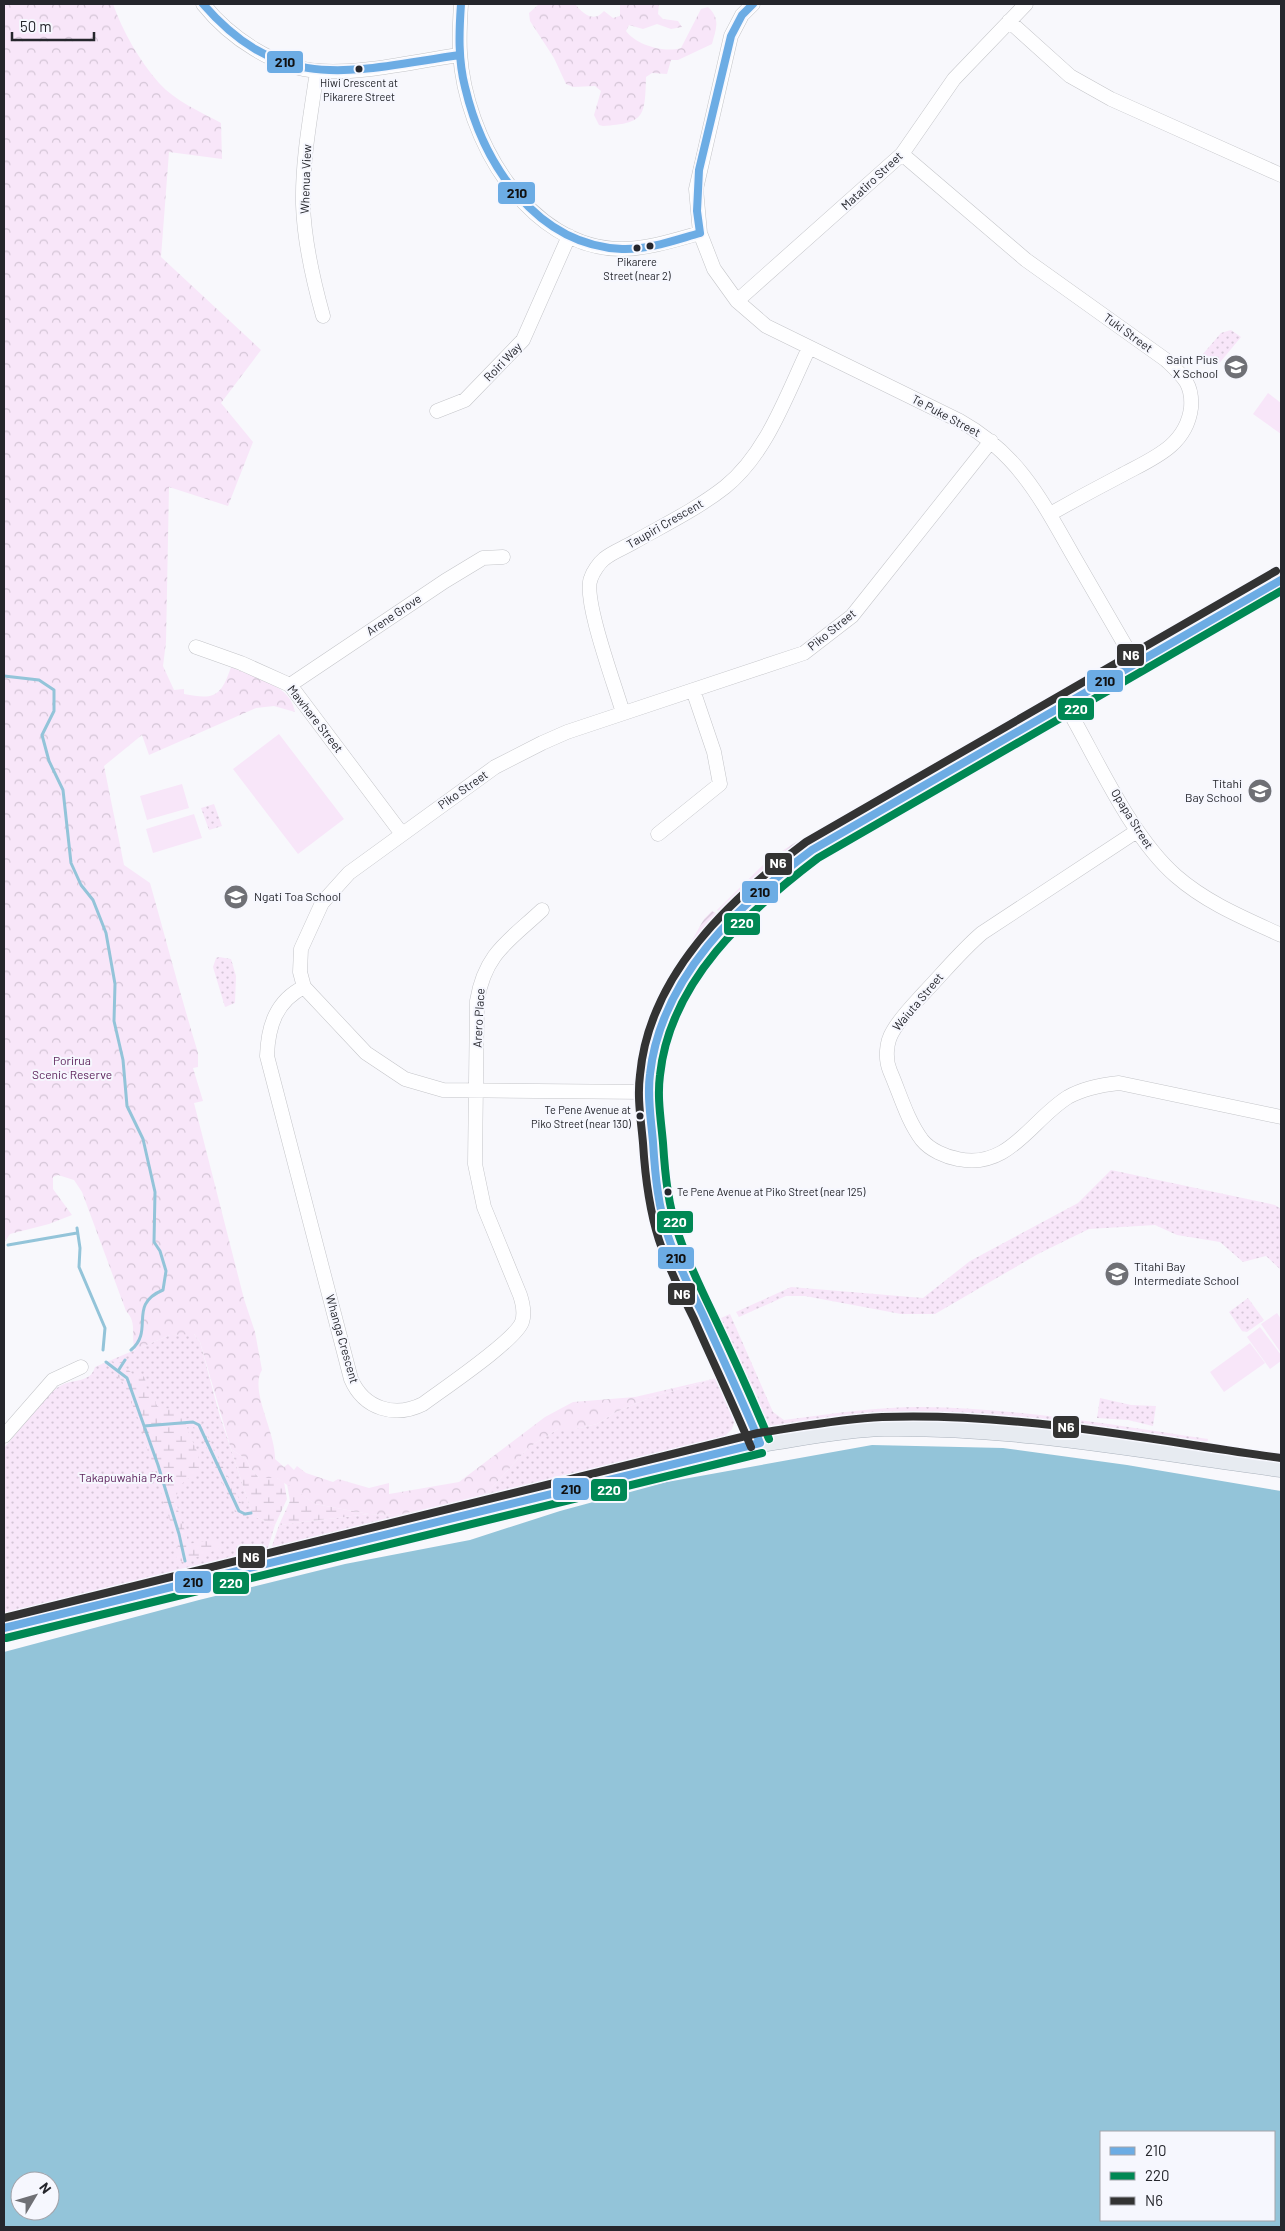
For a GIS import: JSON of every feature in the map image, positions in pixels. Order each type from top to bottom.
[{"type":"main road","points":[[4,1628],[760,1444],[847,1430],[938,1427],[1000,1431],[1281,1468]]},
{"type":"street","points":[[203,4],[230,34],[263,54],[317,71],[354,70],[460,55]]},
{"type":"street","points":[[461,4],[460,55],[477,127],[492,157],[512,188],[529,208],[555,229],[569,236],[592,244],[622,249],[659,244],[700,233]]},
{"type":"street","name":"Te Puke Street","points":[[753,4],[742,15],[731,36],[696,189],[700,233],[714,269],[737,301],[766,326],[950,416],[991,441],[1019,467],[1050,514],[1136,664]]},
{"type":"street","name":"Matatiro Street","points":[[737,301],[902,154],[954,79],[1026,4]]},
{"type":"street","points":[[1009,21],[1070,76],[1111,100],[1281,175]]},
{"type":"street","name":"Whenua View","points":[[317,71],[305,156],[303,203],[311,271],[323,316]]},
{"type":"street","name":"Tuki Street","points":[[902,154],[1026,260],[1166,360],[1184,376],[1192,394],[1189,422],[1180,437],[1162,453],[1050,514]]},
{"type":"street","name":"Roiri Way","points":[[437,411],[465,400],[523,340],[569,236]]},
{"type":"street","name":"Taupiri Crescent","points":[[624,713],[593,614],[588,592],[590,578],[603,560],[702,503],[725,487],[739,473],[756,454],[809,348]]},
{"type":"street","name":"Piko Street","points":[[304,987],[300,972],[300,954],[314,918],[322,903],[349,873],[512,757],[567,732],[804,653],[852,616],[991,441]]},
{"type":"street","name":"Arene Grove","points":[[290,685],[445,580],[483,558],[503,557]]},
{"type":"street","points":[[760,1444],[681,1268],[665,1225],[659,1199],[648,1092],[656,1041],[672,999],[702,953],[759,892],[783,871],[812,850],[1281,580]]},
{"type":"street","name":"Mawhare Street","points":[[196,647],[241,663],[290,685],[402,834]]},
{"type":"street","points":[[658,834],[720,784],[714,752],[693,690]]},
{"type":"street","name":"Opapa Street","points":[[1066,704],[1137,832],[1163,864],[1205,898],[1281,935]]},
{"type":"street","name":"Waiuta Street","points":[[1137,832],[982,933],[967,946],[901,1019],[888,1042],[889,1068],[914,1127],[923,1142],[943,1155],[969,1162],[995,1157],[1011,1148],[1050,1111],[1068,1097],[1103,1084],[1119,1083],[1281,1117]]},
{"type":"street","name":"Arero Place","points":[[476,1091],[478,1001],[481,979],[497,952],[542,910]]},
{"type":"street","points":[[304,987],[353,1041],[387,1068],[405,1078],[426,1085],[443,1090],[648,1092]]},
{"type":"street","name":"Whanga Crescent","points":[[304,987],[292,993],[279,1007],[268,1036],[267,1056],[351,1379],[360,1394],[367,1401],[381,1409],[401,1411],[423,1404],[510,1338],[522,1322],[524,1308],[479,1192],[475,1164],[476,1091]]},
{"type":"street","points":[[4,1436],[53,1380],[81,1367]]},
{"type":"green space","name":"Porirua Scenic Reserve","points":[[4,4],[113,4],[132,45],[159,83],[180,101],[221,123],[222,159],[169,152],[161,257],[261,350],[221,403],[253,442],[228,506],[169,487],[166,642],[163,666],[174,690],[184,689],[184,694],[203,697],[215,694],[220,690],[231,667],[260,678],[279,688],[292,702],[295,712],[274,706],[256,708],[149,755],[142,735],[104,766],[124,865],[150,883],[198,1053],[198,1067],[193,1068],[203,1101],[194,1103],[244,1299],[255,1332],[262,1370],[259,1378],[259,1389],[272,1437],[275,1459],[284,1467],[288,1464],[294,1470],[297,1466],[306,1473],[333,1482],[338,1479],[369,1488],[389,1483],[389,1494],[459,1482],[545,1417],[573,1402],[635,1397],[717,1378],[649,1398],[616,1412],[597,1424],[575,1429],[558,1429],[529,1447],[486,1494],[437,1507],[395,1515],[369,1514],[315,1504],[277,1478],[259,1478],[251,1469],[246,1459],[231,1449],[200,1342],[194,1334],[170,1335],[135,1350],[132,1320],[126,1311],[82,1192],[74,1180],[58,1175],[53,1177],[53,1189],[72,1215],[49,1224],[10,1234],[4,1243]]},
{"type":"green space","points":[[539,4],[575,4],[589,16],[600,15],[604,11],[613,18],[620,16],[620,4],[659,4],[658,14],[663,19],[678,21],[682,27],[671,29],[657,24],[643,29],[629,25],[626,31],[643,44],[659,49],[681,48],[701,9],[708,7],[712,11],[716,20],[716,29],[712,44],[678,60],[671,60],[667,74],[652,73],[646,77],[645,102],[640,116],[627,123],[603,126],[599,125],[594,115],[601,91],[595,86],[573,87],[566,84],[554,58],[530,21],[529,13]]},
{"type":"green space","points":[[1231,330],[1241,337],[1217,366],[1203,354],[1221,333]]},
{"type":"green space","points":[[1268,393],[1281,403],[1281,434],[1253,414]]},
{"type":"green space","points":[[279,734],[344,819],[298,854],[233,769]]},
{"type":"green space","points":[[182,784],[189,808],[147,820],[140,796]]},
{"type":"green space","points":[[874,797],[876,801],[791,850],[757,879],[722,915],[717,910],[767,861]]},
{"type":"green space","points":[[214,804],[222,826],[209,830],[201,808]]},
{"type":"green space","points":[[194,814],[202,838],[153,853],[146,829]]},
{"type":"green space","points":[[712,911],[719,915],[714,924],[691,947],[690,944],[704,919]]},
{"type":"green space","points":[[216,958],[231,959],[236,976],[235,1003],[225,1007],[213,967]]},
{"type":"green space","points":[[1111,1170],[1275,1205],[1281,1209],[1281,1270],[1266,1256],[1243,1262],[1220,1242],[1177,1235],[1155,1225],[1089,1229],[1038,1254],[935,1314],[901,1314],[805,1296],[786,1296],[739,1317],[736,1312],[791,1287],[923,1298],[970,1261],[1078,1203]]},
{"type":"green space","points":[[1248,1298],[1264,1320],[1247,1332],[1242,1331],[1229,1312]]},
{"type":"green space","points":[[1277,1313],[1281,1319],[1281,1353],[1261,1324]]},
{"type":"green space","points":[[730,1314],[773,1412],[784,1420],[852,1411],[904,1407],[993,1410],[1065,1418],[1208,1439],[1207,1444],[1281,1454],[1281,1457],[1024,1422],[941,1415],[860,1419],[774,1430],[766,1426],[761,1420],[758,1398],[721,1318]]},
{"type":"green space","points":[[722,1326],[756,1398],[756,1411],[718,1329]]},
{"type":"green space","points":[[1260,1327],[1281,1355],[1281,1361],[1270,1369],[1247,1337]]},
{"type":"green space","name":"Takapuwahia Park","points":[[193,1333],[200,1342],[219,1413],[253,1516],[275,1525],[266,1554],[4,1616],[4,1448],[39,1406],[60,1386],[85,1378],[93,1372],[95,1367],[170,1335]]},
{"type":"green space","points":[[1250,1343],[1265,1363],[1224,1392],[1210,1372]]},
{"type":"green space","points":[[124,1360],[127,1362],[124,1366],[134,1375],[140,1373],[145,1378],[146,1387],[156,1398],[158,1407],[177,1410],[186,1419],[195,1417],[201,1423],[245,1511],[251,1510],[231,1449],[246,1459],[251,1469],[259,1478],[277,1478],[284,1482],[287,1499],[275,1525],[253,1516],[239,1516],[235,1512],[200,1432],[198,1429],[187,1427],[198,1454],[199,1466],[198,1472],[179,1488],[177,1504],[179,1512],[188,1544],[211,1540],[220,1542],[221,1548],[183,1562],[176,1559],[178,1544],[151,1464],[141,1425],[122,1381],[105,1363],[110,1361],[116,1365]]},
{"type":"green space","points":[[717,1378],[736,1417],[732,1429],[723,1438],[635,1460],[597,1474],[270,1552],[279,1525],[369,1514],[395,1515],[437,1507],[486,1494],[529,1447],[558,1429],[575,1429],[597,1424],[616,1412],[649,1398]]},
{"type":"green space","points":[[1100,1398],[1131,1405],[1156,1406],[1153,1426],[1128,1420],[1097,1418]]},
{"type":"green space","points":[[287,1484],[315,1504],[369,1514],[279,1525],[290,1501]]},
{"type":"water","points":[[872,1445],[1003,1448],[1127,1465],[1281,1491],[1281,2227],[4,2227],[4,1652],[199,1600],[345,1564],[470,1540],[560,1511],[667,1482]]},
{"type":"waterway","points":[[4,676],[39,680],[54,690],[54,711],[42,735],[49,761],[63,790],[71,863],[81,885],[93,900],[106,933],[115,984],[114,1021],[123,1060],[127,1106],[143,1139],[155,1192],[154,1242],[160,1251],[166,1271],[163,1290],[152,1296],[146,1303],[143,1310],[141,1334],[138,1342],[131,1350]]},
{"type":"waterway","points":[[77,1228],[80,1248],[79,1267],[105,1328],[103,1350]]},
{"type":"waterway","points":[[8,1245],[77,1233]]},
{"type":"waterway","points":[[118,1371],[125,1360]]},
{"type":"waterway","points":[[106,1362],[127,1378],[158,1465],[179,1534],[185,1561]]},
{"type":"waterway","points":[[144,1426],[193,1422],[199,1425],[239,1511],[245,1514],[251,1513]]},
{"type":"transit line","name":"210","points":[[203,4],[233,33],[262,53],[292,65],[322,70],[353,70],[460,55]]},
{"type":"transit line","name":"210","points":[[461,4],[461,67],[473,116],[485,144],[500,171],[518,195],[539,216],[564,233],[591,244],[622,249],[652,246],[700,233]]},
{"type":"transit line","name":"210","points":[[700,233],[697,211],[699,170],[731,36],[742,15],[753,4]]},
{"type":"transit line","name":"N6","points":[[751,1447],[666,1260],[659,1240],[648,1192],[640,1109],[640,1075],[647,1039],[659,1004],[676,972],[722,914],[749,888],[806,842],[1276,571]]},
{"type":"transit line","name":"210","points":[[760,1443],[676,1258],[665,1227],[658,1191],[650,1108],[650,1074],[657,1039],[670,1006],[687,975],[707,946],[731,919],[784,871],[812,850],[1281,580]]},
{"type":"transit line","name":"220","points":[[769,1439],[686,1255],[675,1225],[668,1190],[660,1109],[660,1075],[667,1041],[679,1009],[696,979],[716,951],[739,926],[765,901],[818,858],[1281,591]]},
{"type":"transit line","name":"N6","points":[[4,1618],[758,1433],[835,1421],[882,1417],[932,1417],[1032,1423],[1281,1458]]},
{"type":"transit line","name":"210","points":[[4,1628],[760,1443]]},
{"type":"transit line","name":"220","points":[[6,1638],[762,1453]]},
{"type":"place","name":"Hiwi Crescent at Pikarere Street","points":[[359,69]]},
{"type":"place","name":"Pikarere Street (near 2)","points":[[637,248]]},
{"type":"place","name":"Saint Pius X School","points":[[1236,367]]},
{"type":"place","name":"Titahi Bay School","points":[[1260,791]]},
{"type":"place","name":"Ngati Toa School","points":[[236,897]]},
{"type":"place","name":"Te Pene Avenue at Piko Street (near 130)","points":[[640,1116]]},
{"type":"place","name":"Te Pene Avenue at Piko Street (near 125)","points":[[668,1192]]},
{"type":"place","name":"Titahi Bay Intermediate School","points":[[1117,1274]]}]
